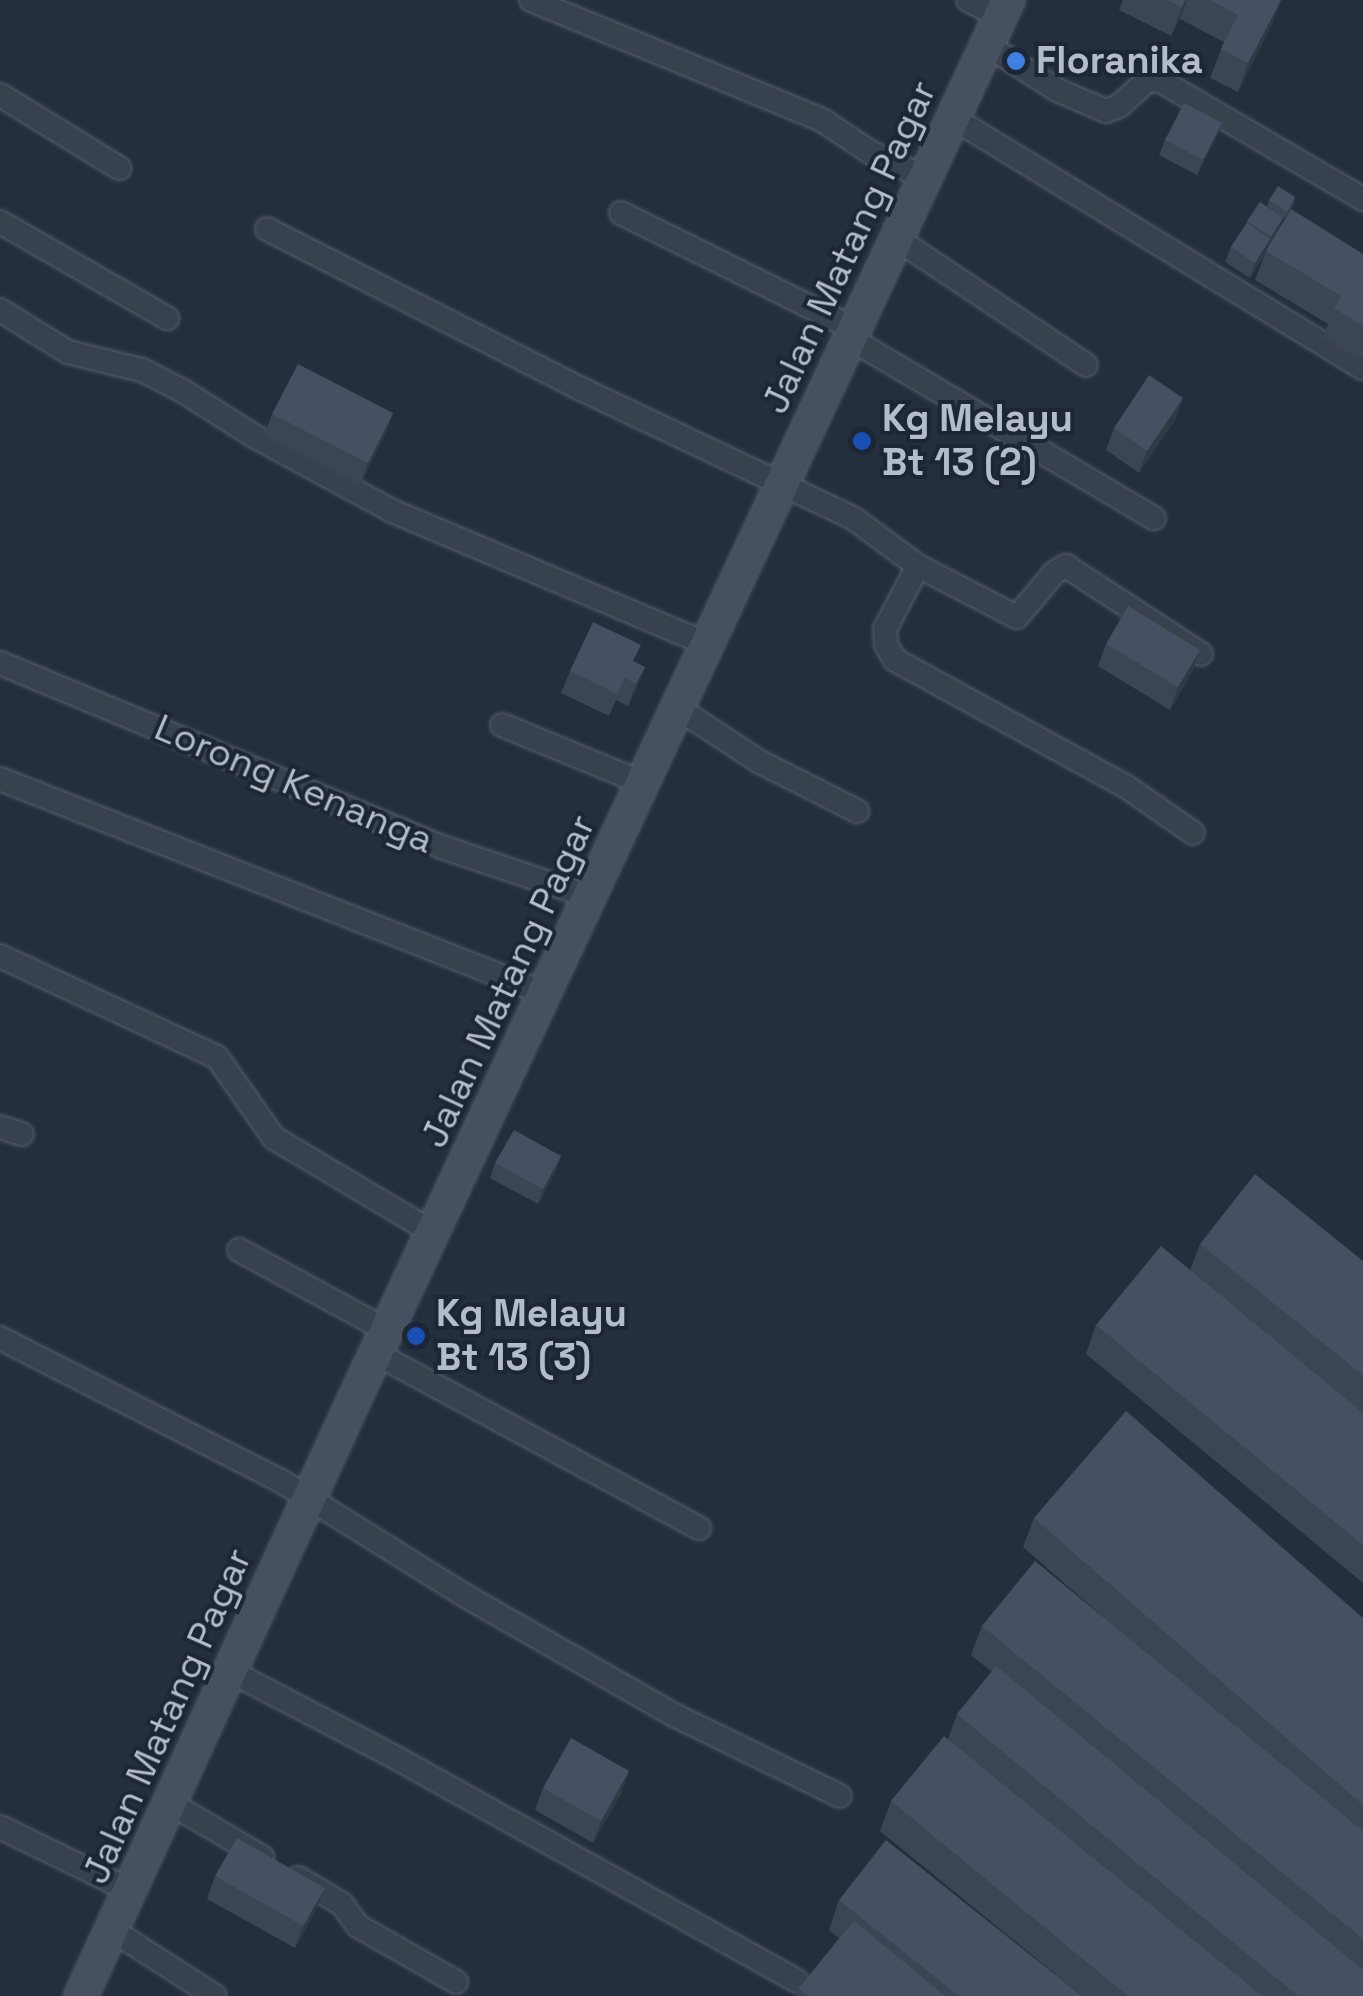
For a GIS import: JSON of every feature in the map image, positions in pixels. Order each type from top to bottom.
[{"type":"main road","name":"Jalan Matang Pagar","points":[[81,1996],[999,20]]},
{"type":"street","points":[[531,0],[665,52],[822,120],[870,152],[925,178]]},
{"type":"street","points":[[968,0],[999,20],[1057,90],[1106,111],[1119,106],[1148,80],[1162,81],[1363,198]]},
{"type":"street","points":[[0,95],[120,168]]},
{"type":"street","points":[[953,118],[1363,368]]},
{"type":"street","points":[[621,213],[853,334],[1154,518]]},
{"type":"street","points":[[0,222],[167,318]]},
{"type":"street","points":[[268,229],[578,388],[854,518],[918,566],[1017,617],[1055,572],[1066,566],[1201,654]]},
{"type":"street","points":[[897,240],[1086,365]]},
{"type":"street","points":[[0,310],[68,352],[142,370],[183,391],[254,436],[392,511],[709,644]]},
{"type":"street","points":[[918,566],[885,629],[886,644],[895,660],[1126,787],[1193,833]]},
{"type":"street","name":"Lorong Kenanga","points":[[0,663],[442,847],[591,897]]},
{"type":"street","points":[[680,709],[760,762],[856,811]]},
{"type":"street","points":[[502,725],[644,784]]},
{"type":"street","points":[[0,779],[544,993]]},
{"type":"street","points":[[0,956],[218,1057],[274,1138],[434,1233]]},
{"type":"street","points":[[239,1250],[382,1342],[700,1528]]},
{"type":"street","points":[[0,1338],[284,1484],[308,1502],[676,1716],[840,1796]]},
{"type":"street","points":[[230,1671],[523,1826],[797,1981]]},
{"type":"street","points":[[170,1803],[342,1904],[358,1926],[456,1982]]},
{"type":"street","points":[[0,1827],[131,1892]]},
{"type":"street","points":[[112,1930],[214,1996]]},
{"type":"building","points":[[1167,0],[1185,0],[1182,7]]},
{"type":"building","points":[[1210,0],[1281,0],[1248,63],[1221,49],[1238,15]]},
{"type":"building","points":[[1184,103],[1222,123],[1203,160],[1165,140]]},
{"type":"building","points":[[1278,186],[1295,197],[1287,212],[1269,200]]},
{"type":"building","points":[[1260,202],[1283,218],[1271,236],[1247,221]]},
{"type":"building","points":[[1291,209],[1363,254],[1363,326],[1334,308],[1341,296],[1266,251]]},
{"type":"building","points":[[1247,223],[1270,239],[1255,263],[1231,247]]},
{"type":"building","points":[[298,364],[393,413],[368,463],[272,414]]},
{"type":"building","points":[[1149,375],[1183,398],[1147,451],[1114,428]]},
{"type":"building","points":[[1128,606],[1200,650],[1178,687],[1106,644]]},
{"type":"building","points":[[593,622],[641,645],[633,661],[645,667],[636,684],[625,678],[617,694],[570,671]]},
{"type":"building","points":[[514,1130],[561,1156],[543,1189],[495,1163]]},
{"type":"building","points":[[1255,1174],[1363,1261],[1363,1375],[1200,1244]]},
{"type":"building","points":[[1161,1246],[1363,1413],[1363,1545],[1096,1325]]},
{"type":"building","points":[[1126,1411],[1363,1618],[1363,1805],[1034,1518]]},
{"type":"building","points":[[1035,1561],[1363,1831],[1363,1939],[982,1626]]},
{"type":"building","points":[[996,1666],[1363,1970],[1363,1996],[1298,1996],[957,1714]]},
{"type":"building","points":[[944,1736],[1262,1996],[1128,1996],[891,1801]]},
{"type":"building","points":[[571,1738],[629,1771],[601,1821],[543,1788]]},
{"type":"building","points":[[237,1838],[325,1888],[303,1926],[215,1876]]},
{"type":"building","points":[[886,1840],[1082,1996],[959,1996],[839,1900]]},
{"type":"building","points":[[854,1921],[945,1996],[808,1996],[799,1988]]},
{"type":"place","name":"Floranika","points":[[1016,61]]},
{"type":"place","name":"Kg Melayu Bt 13 (2)","points":[[862,441]]},
{"type":"place","name":"Kg Melayu Bt 13 (3)","points":[[416,1336]]}]
